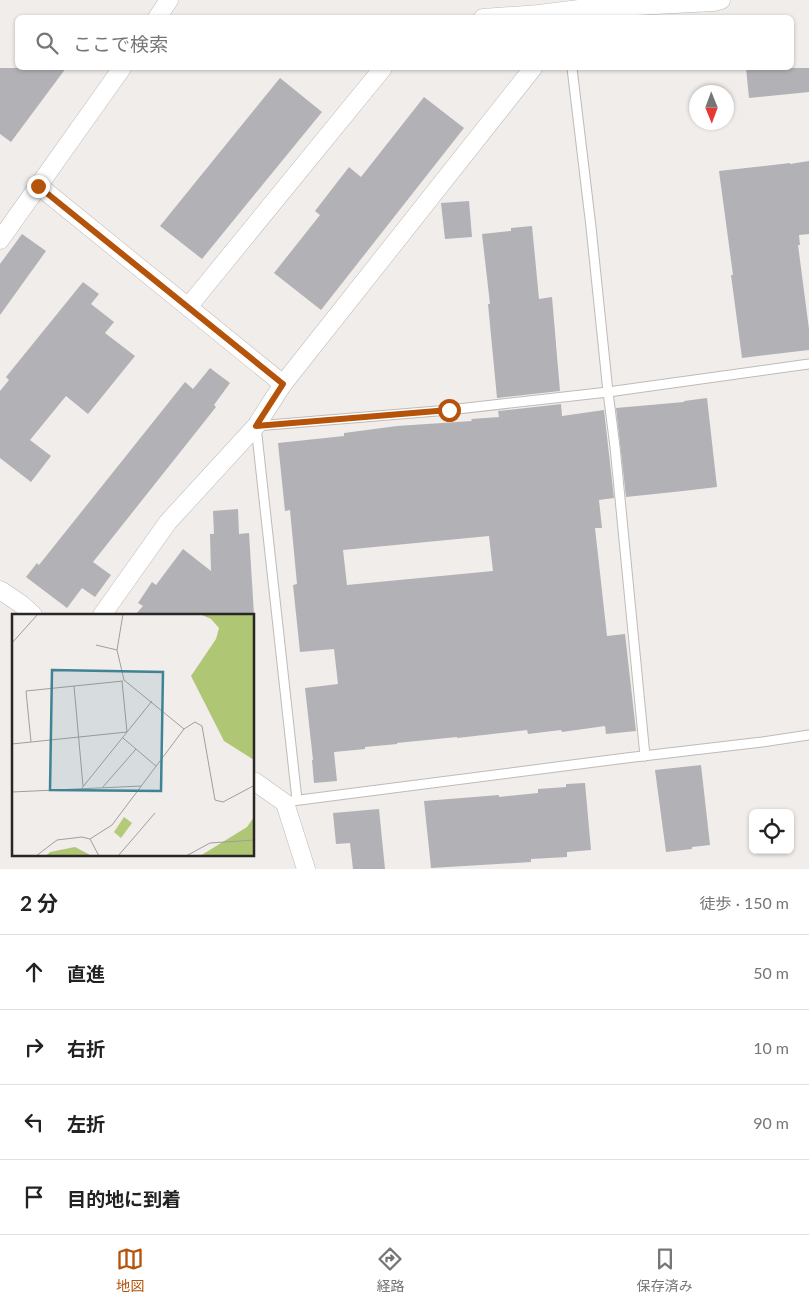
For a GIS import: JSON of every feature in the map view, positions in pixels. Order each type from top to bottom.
[{"type":"street","points":[[159,15],[168,0]]},
{"type":"street","points":[[525,15],[576,13],[721,0]]},
{"type":"street","points":[[0,240],[121,70]]},
{"type":"street","points":[[188,307],[381,70]]},
{"type":"street","points":[[103,614],[168,522],[256,426],[283,384],[531,70]]},
{"type":"street","points":[[38,186],[283,384]]},
{"type":"street","points":[[0,590],[22,604],[32,614]]},
{"type":"street","points":[[255,782],[291,801],[306,869]]},
{"type":"lane","points":[[572,70],[615,447],[645,756]]},
{"type":"lane","points":[[809,364],[608,392],[449,410],[256,426],[291,801],[809,735]]},
{"type":"building","points":[[0,68],[15,68],[15,70],[65,70],[11,142],[0,134]]},
{"type":"building","points":[[794,68],[809,68],[809,92],[749,98],[746,70],[794,70]]},
{"type":"building","points":[[280,78],[322,112],[202,259],[160,226]]},
{"type":"building","points":[[424,97],[464,128],[321,310],[274,273],[320,215],[315,211],[349,167],[361,177]]},
{"type":"building","points":[[809,161],[809,234],[799,235],[800,245],[798,245],[809,329],[809,350],[742,358],[719,171]]},
{"type":"building","points":[[469,201],[472,237],[445,239],[441,203]]},
{"type":"building","points":[[532,226],[539,299],[552,297],[560,391],[497,398],[488,304],[490,304],[482,234],[511,231],[511,228]]},
{"type":"building","points":[[22,234],[46,251],[0,315],[0,264]]},
{"type":"building","points":[[83,282],[99,294],[91,304],[114,322],[105,333],[135,356],[88,414],[66,396],[30,440],[51,456],[31,482],[0,458],[0,391],[9,380],[6,377]]},
{"type":"building","points":[[210,368],[230,383],[214,405],[216,407],[93,562],[111,575],[95,597],[82,588],[67,608],[26,577],[37,563],[39,565],[185,382],[193,389]]},
{"type":"building","points":[[707,398],[717,487],[626,497],[616,408]]},
{"type":"building","points":[[561,404],[562,416],[604,410],[614,498],[599,500],[602,528],[595,528],[607,636],[625,634],[636,731],[606,734],[605,726],[562,732],[561,730],[528,734],[527,730],[397,743],[334,752],[337,781],[314,783],[305,688],[338,684],[334,649],[300,652],[293,585],[297,584],[290,510],[285,511],[278,443],[344,436],[344,433],[397,426],[472,421],[471,419],[499,417],[498,411]],"holes":[[[489,536],[493,571],[347,585],[343,550]]]},
{"type":"building","points":[[238,509],[239,534],[249,533],[254,614],[136,614],[143,606],[138,603],[152,582],[156,585],[183,549],[211,571],[210,534],[214,534],[213,511]]},
{"type":"building","points":[[701,765],[710,845],[666,852],[655,770]]},
{"type":"building","points":[[585,783],[591,850],[567,852],[567,857],[531,859],[531,862],[431,868],[424,801],[538,793],[538,789],[566,787],[566,784]]},
{"type":"building","points":[[379,809],[385,869],[353,869],[350,843],[336,844],[333,813]]},
{"type":"route","points":[[38,186],[283,384],[256,426],[449,410]]}]
